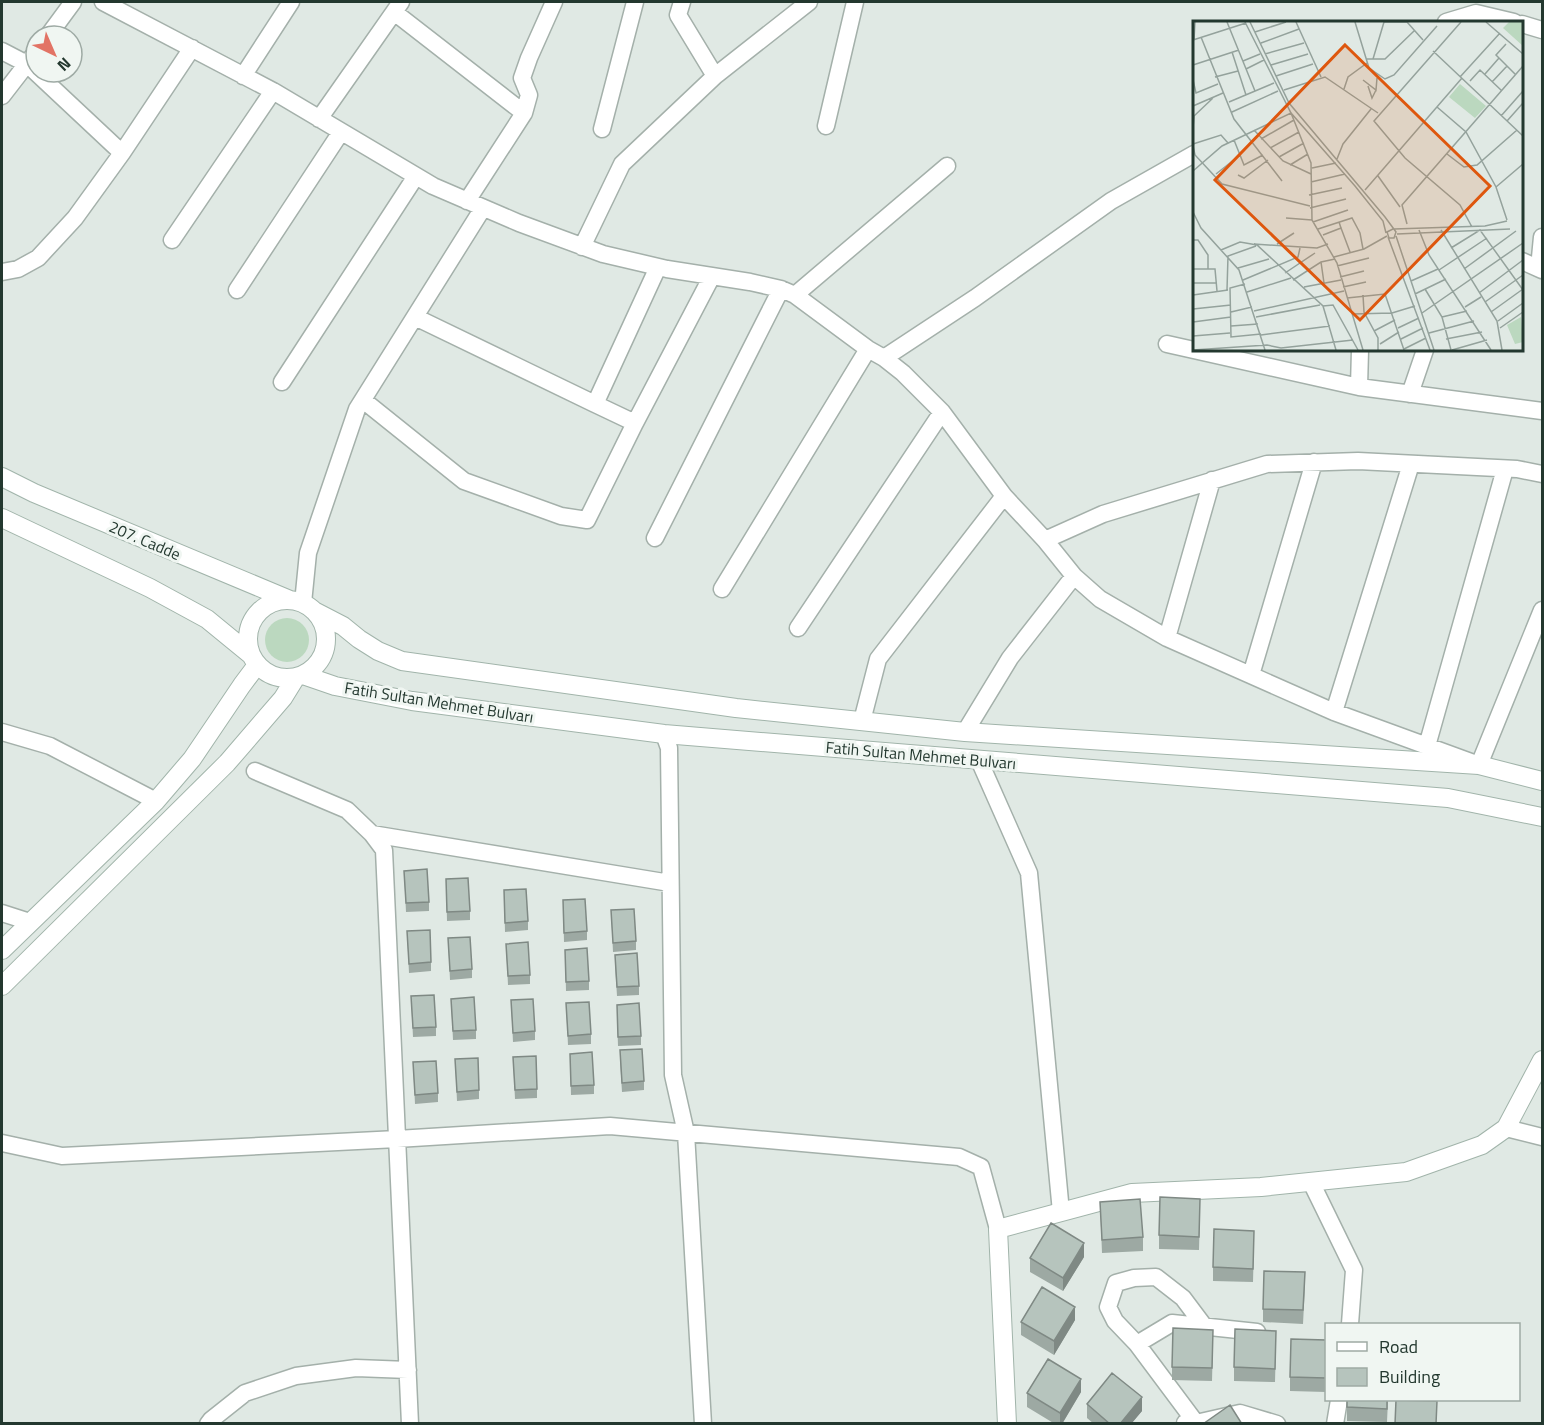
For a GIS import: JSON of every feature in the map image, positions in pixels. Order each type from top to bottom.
[{"type":"main road","name":"207. Cadde","points":[[2,477],[34,493],[303,604]]},
{"type":"main road","points":[[2,518],[150,588],[207,619],[269,674],[282,678],[300,676]]},
{"type":"main road","points":[[2,950],[156,801],[192,759],[242,685],[254,660],[248,642],[249,628],[255,616],[265,607],[277,601],[303,604],[322,621],[326,633],[326,646],[322,658],[314,668],[300,676],[227,762],[2,986]]},
{"type":"main road","name":"Fatih Sultan Mehmet Bulvarı","points":[[303,604],[343,626],[378,651],[402,661],[736,708],[965,732],[1479,765],[1542,781]]},
{"type":"main road","name":"Fatih Sultan Mehmet Bulvarı","points":[[300,676],[335,686],[412,701],[664,734],[1448,798],[1542,817]]},
{"type":"main road","points":[[1007,1424],[998,1229],[1132,1193],[1261,1187],[1406,1172],[1482,1144],[1506,1128],[1542,1060]]},
{"type":"street","points":[[57,24],[73,2]]},
{"type":"street","points":[[103,2],[273,91],[433,186],[519,224],[603,254],[658,267],[750,282],[788,292],[867,349],[884,358],[942,412],[1004,496],[1045,540],[1074,576],[1100,600],[1167,638],[1334,712],[1479,765],[1542,610]]},
{"type":"street","points":[[243,76],[291,2]]},
{"type":"street","points":[[467,201],[524,113],[529,95],[522,78],[554,2]]},
{"type":"street","points":[[602,129],[635,2]]},
{"type":"street","points":[[682,2],[678,15],[715,76]]},
{"type":"street","points":[[582,247],[622,164],[715,76],[809,2]]},
{"type":"street","points":[[826,126],[855,2]]},
{"type":"street","points":[[319,119],[397,7],[524,113]]},
{"type":"street","points":[[1450,21],[1476,14],[1509,21]]},
{"type":"street","points":[[1523,25],[1542,30]]},
{"type":"street","points":[[2,272],[18,269],[38,258],[75,218],[122,153],[192,48]]},
{"type":"street","points":[[2,51],[24,56]]},
{"type":"street","points":[[2,96],[24,68]]},
{"type":"street","points":[[57,84],[122,153]]},
{"type":"street","points":[[172,240],[273,91]]},
{"type":"street","points":[[237,290],[341,132]]},
{"type":"street","points":[[884,358],[975,298],[1111,201],[1193,154]]},
{"type":"street","points":[[656,538],[788,292],[947,166]]},
{"type":"street","points":[[282,382],[416,176]]},
{"type":"street","points":[[303,604],[308,553],[357,409],[483,208]]},
{"type":"street","points":[[1523,262],[1541,269],[1542,237]]},
{"type":"street","points":[[595,404],[658,267]]},
{"type":"street","points":[[363,400],[464,481],[561,516],[587,520],[634,423],[711,276]]},
{"type":"street","points":[[415,317],[634,423]]},
{"type":"street","points":[[1167,344],[1193,350]]},
{"type":"street","points":[[722,589],[867,349]]},
{"type":"street","points":[[1198,351],[1359,387],[1542,411]]},
{"type":"street","points":[[1359,387],[1360,351]]},
{"type":"street","points":[[1410,393],[1425,351]]},
{"type":"street","points":[[798,628],[942,412]]},
{"type":"street","points":[[1045,540],[1103,514],[1268,464],[1358,461],[1505,469],[1542,474]]},
{"type":"street","points":[[1251,675],[1314,462]]},
{"type":"street","points":[[1334,712],[1411,464]]},
{"type":"street","points":[[1427,746],[1505,469]]},
{"type":"street","points":[[1167,638],[1212,480]]},
{"type":"street","points":[[862,721],[878,659],[1004,496]]},
{"type":"street","points":[[965,732],[1010,658],[1074,576]]},
{"type":"street","points":[[2,732],[50,746],[156,801]]},
{"type":"street","points":[[664,734],[669,748],[673,1075],[686,1133],[703,1424]]},
{"type":"street","points":[[979,760],[1029,873],[1062,1212]]},
{"type":"street","points":[[255,771],[347,810],[372,834],[384,850],[410,1424]]},
{"type":"street","points":[[372,834],[670,883]]},
{"type":"street","points":[[2,913],[30,922]]},
{"type":"street","points":[[2,1143],[62,1156],[397,1140],[610,1126],[959,1157],[981,1167],[998,1229]]},
{"type":"street","points":[[1506,1128],[1542,1137]]},
{"type":"street","points":[[1311,1182],[1354,1270],[1350,1323]]},
{"type":"street","points":[[1204,1326],[1183,1298],[1156,1277],[1134,1278],[1116,1283],[1108,1306],[1115,1321],[1137,1344],[1189,1423],[1240,1413],[1277,1424]]},
{"type":"street","points":[[1137,1344],[1172,1323],[1257,1332]]},
{"type":"street","points":[[208,1424],[245,1393],[296,1376],[356,1368],[408,1370]]},
{"type":"street","points":[[1335,1424],[1339,1401]]},
{"type":"green space","points":[[287,618],[303,624],[309,640],[303,656],[287,662],[271,656],[265,640],[271,624]]},
{"type":"building","points":[[427,869],[429,902],[406,903],[404,871]]},
{"type":"building","points":[[468,878],[470,911],[447,912],[446,879]]},
{"type":"building","points":[[526,889],[528,921],[505,923],[504,890]]},
{"type":"building","points":[[585,899],[587,931],[564,933],[563,900]]},
{"type":"building","points":[[634,909],[636,941],[613,943],[611,910]]},
{"type":"building","points":[[430,930],[431,962],[409,964],[407,931]]},
{"type":"building","points":[[470,937],[472,969],[450,971],[448,938]]},
{"type":"building","points":[[528,942],[530,975],[508,976],[506,944]]},
{"type":"building","points":[[587,948],[589,981],[566,982],[565,950]]},
{"type":"building","points":[[637,953],[639,986],[617,987],[615,955]]},
{"type":"building","points":[[434,995],[436,1027],[413,1028],[411,996]]},
{"type":"building","points":[[474,997],[476,1030],[453,1031],[451,999]]},
{"type":"building","points":[[533,999],[535,1031],[513,1033],[511,1000]]},
{"type":"building","points":[[589,1002],[591,1034],[568,1036],[566,1003]]},
{"type":"building","points":[[639,1003],[641,1036],[618,1037],[617,1005]]},
{"type":"building","points":[[642,1049],[644,1081],[622,1083],[620,1050]]},
{"type":"building","points":[[592,1052],[594,1085],[571,1086],[570,1054]]},
{"type":"building","points":[[536,1056],[537,1089],[515,1090],[513,1057]]},
{"type":"building","points":[[478,1058],[479,1090],[457,1092],[455,1059]]},
{"type":"building","points":[[436,1061],[438,1093],[415,1095],[413,1062]]},
{"type":"building","points":[[1160,1197],[1200,1199],[1199,1237],[1159,1235]]},
{"type":"building","points":[[1140,1199],[1143,1237],[1102,1240],[1100,1202]]},
{"type":"building","points":[[1051,1223],[1084,1243],[1063,1278],[1030,1258]]},
{"type":"building","points":[[1214,1229],[1254,1231],[1253,1269],[1213,1267]]},
{"type":"building","points":[[1264,1271],[1305,1272],[1303,1310],[1263,1309]]},
{"type":"building","points":[[1042,1287],[1075,1307],[1054,1341],[1021,1322]]},
{"type":"building","points":[[1173,1328],[1213,1330],[1212,1368],[1172,1367]]},
{"type":"building","points":[[1235,1329],[1276,1331],[1275,1369],[1234,1367]]},
{"type":"building","points":[[1291,1339],[1325,1340],[1325,1378],[1290,1377]]},
{"type":"building","points":[[1048,1359],[1081,1379],[1060,1413],[1027,1393]]},
{"type":"building","points":[[1112,1373],[1142,1397],[1120,1424],[1110,1424],[1087,1404]]},
{"type":"building","points":[[1347,1401],[1387,1401],[1387,1409],[1347,1407]]},
{"type":"building","points":[[1396,1401],[1437,1401],[1436,1424],[1395,1424]]},
{"type":"building","points":[[1230,1405],[1242,1424],[1203,1424]]}]
